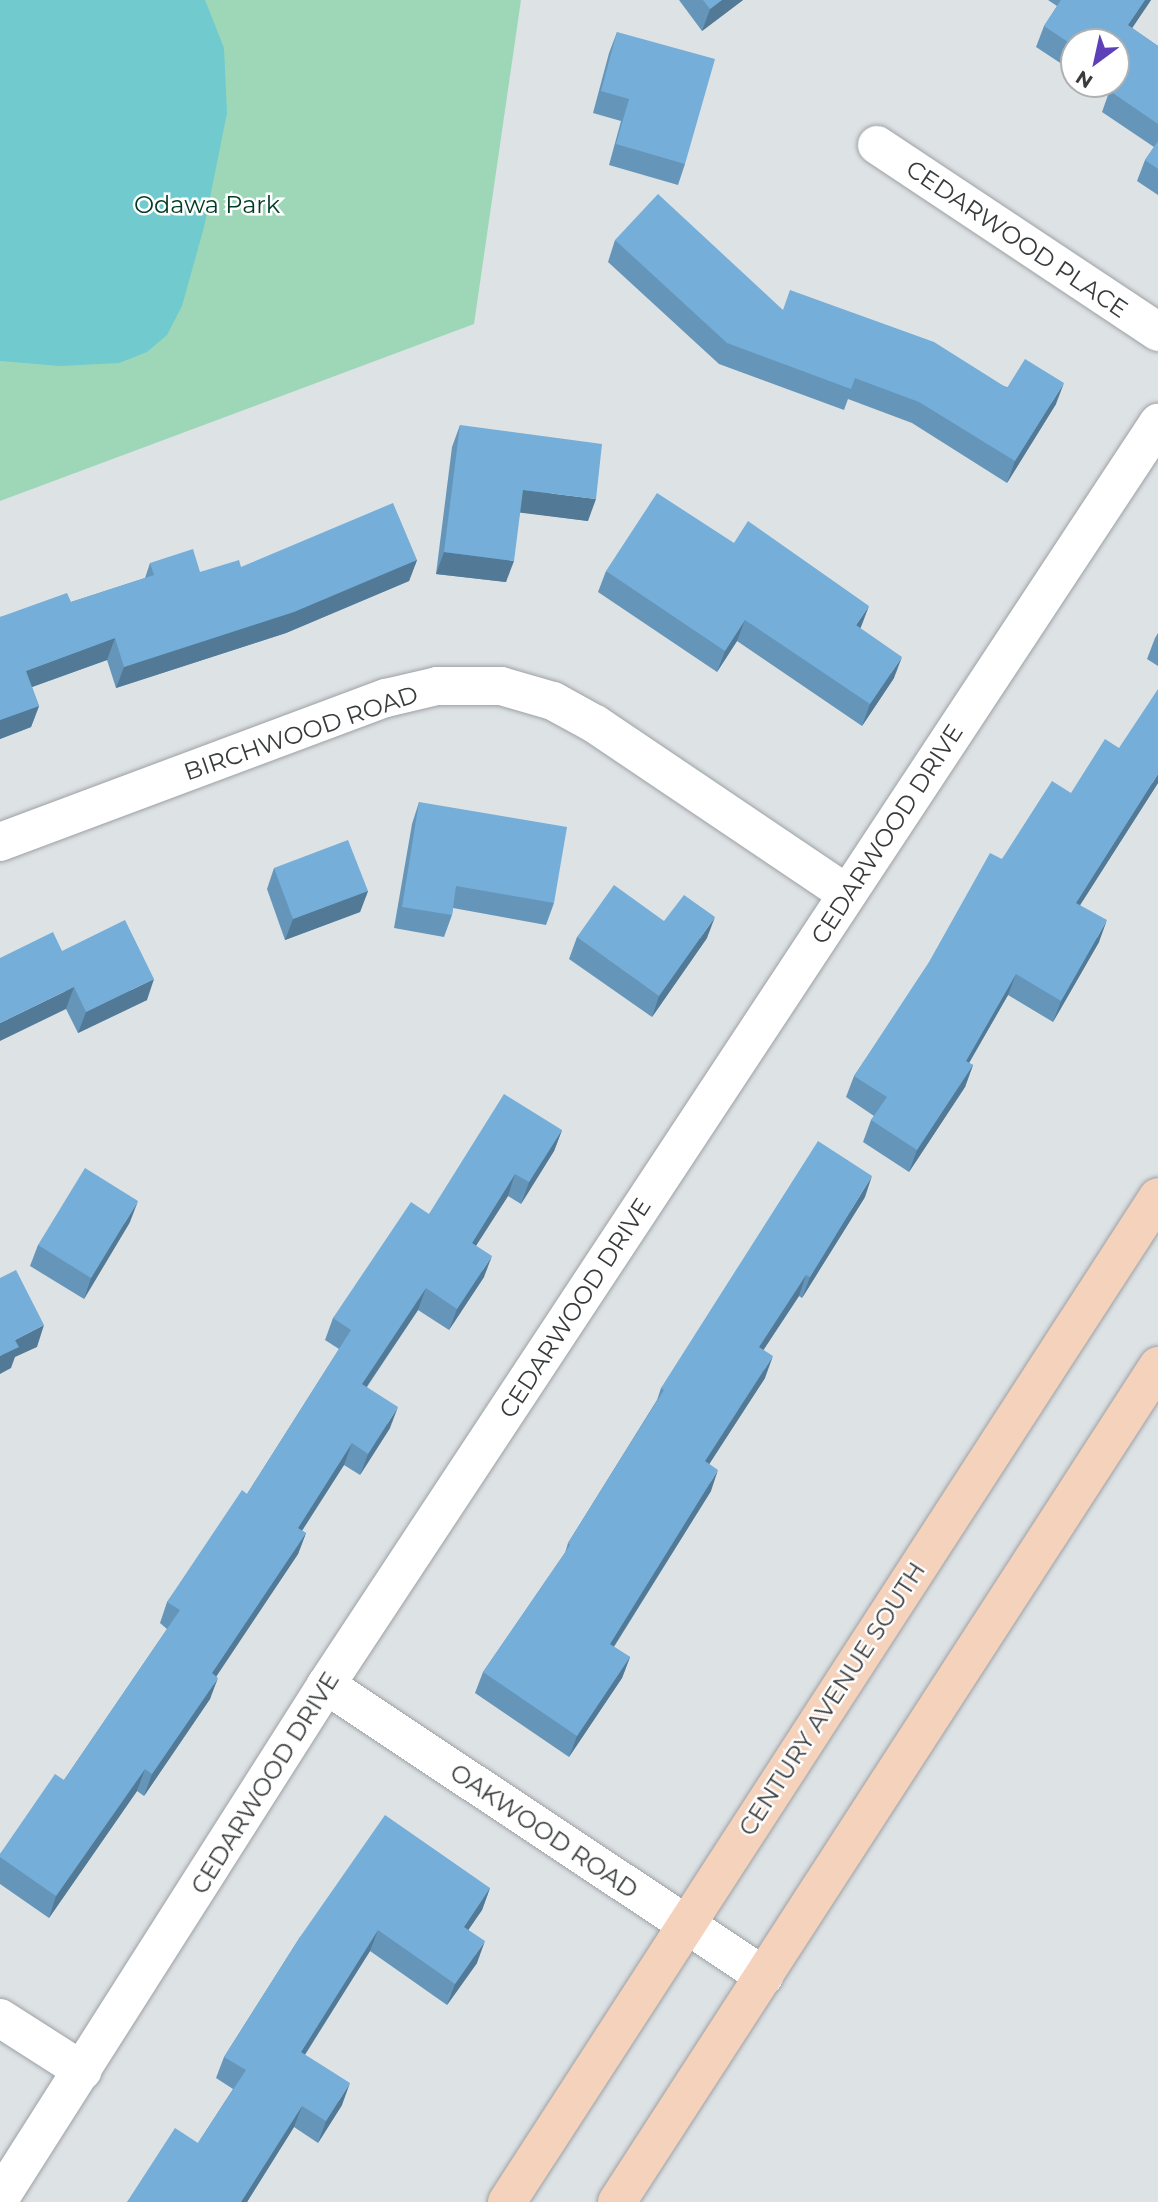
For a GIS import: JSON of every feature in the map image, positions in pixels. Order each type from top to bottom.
[{"type":"main road","name":"CENTURY AVENUE SOUTH","points":[[507,2202],[1158,1197]]},
{"type":"main road","points":[[617,2202],[1158,1366]]},
{"type":"street","name":"CEDARWOOD PLACE","points":[[877,145],[1158,332]]},
{"type":"street","name":"CEDARWOOD DRIVE","points":[[0,2198],[326,1685],[1158,423]]},
{"type":"street","name":"BIRCHWOOD ROAD","points":[[0,842],[386,698],[436,686],[501,686],[553,701],[595,724],[847,894]]},
{"type":"street","name":"OAKWOOD ROAD","points":[[326,1685],[764,1976]]},
{"type":"street","points":[[0,2018],[83,2071]]},
{"type":"green space","name":"Odawa Park","points":[[0,0],[521,0],[474,324],[0,501]]},
{"type":"water","points":[[0,0],[205,0],[224,48],[227,113],[204,227],[182,306],[167,335],[147,352],[119,363],[60,366],[0,361]]},
{"type":"building","points":[[703,0],[722,0],[710,9]]},
{"type":"building","points":[[1061,0],[1145,0],[1128,25],[1158,46],[1158,124],[1120,98],[1130,98],[1130,28],[1060,28],[1060,37],[1044,26]]},
{"type":"building","points":[[617,32],[715,59],[685,164],[616,144],[629,99],[601,91]]},
{"type":"building","points":[[1158,141],[1158,169],[1145,160]]},
{"type":"building","points":[[658,194],[783,310],[790,290],[934,342],[1007,388],[1025,359],[1064,383],[1015,461],[919,402],[855,378],[851,389],[727,343],[615,240]]},
{"type":"building","points":[[460,425],[602,444],[596,499],[523,490],[514,561],[444,552]]},
{"type":"building","points":[[657,493],[734,543],[748,521],[869,606],[856,625],[902,657],[870,704],[745,620],[725,651],[606,571]]},
{"type":"building","points":[[393,503],[417,560],[294,612],[124,667],[115,638],[26,671],[39,706],[0,720],[0,617],[67,593],[71,602],[154,575],[150,563],[193,549],[200,572],[239,560],[241,567]]},
{"type":"building","points":[[1158,689],[1158,774],[1076,903],[1107,920],[1061,1001],[1016,974],[966,1061],[973,1065],[917,1150],[871,1120],[887,1097],[854,1076],[929,962],[990,853],[1002,859],[1052,781],[1071,793],[1105,739],[1119,748]]},
{"type":"building","points":[[419,802],[567,827],[554,903],[456,886],[452,915],[402,907]]},
{"type":"building","points":[[348,840],[368,891],[293,919],[274,868]]},
{"type":"building","points":[[614,885],[664,921],[684,895],[715,917],[659,996],[577,937]]},
{"type":"building","points":[[125,920],[154,979],[86,1012],[74,987],[0,1023],[0,958],[53,932],[62,951]]},
{"type":"building","points":[[504,1094],[562,1130],[529,1182],[515,1174],[472,1243],[492,1256],[457,1309],[426,1288],[362,1384],[398,1407],[368,1454],[352,1443],[298,1528],[306,1533],[212,1673],[218,1678],[152,1774],[145,1769],[56,1896],[0,1857],[0,1854],[55,1774],[64,1780],[180,1610],[167,1602],[242,1490],[247,1494],[351,1330],[333,1318],[411,1202],[429,1214]]},
{"type":"building","points":[[818,1141],[872,1176],[810,1277],[806,1275],[759,1347],[773,1356],[705,1461],[718,1470],[610,1644],[630,1657],[577,1736],[483,1672],[570,1545],[568,1543],[664,1390],[661,1388]]},
{"type":"building","points":[[85,1168],[138,1201],[91,1278],[38,1245]]},
{"type":"building","points":[[16,1270],[44,1325],[15,1340],[19,1347],[0,1356],[0,1278]]},
{"type":"building","points":[[385,1815],[490,1888],[464,1927],[485,1941],[455,1984],[378,1930],[301,2052],[350,2083],[326,2121],[302,2106],[241,2202],[127,2202],[175,2128],[198,2143],[246,2070],[224,2057],[300,1937]]}]
